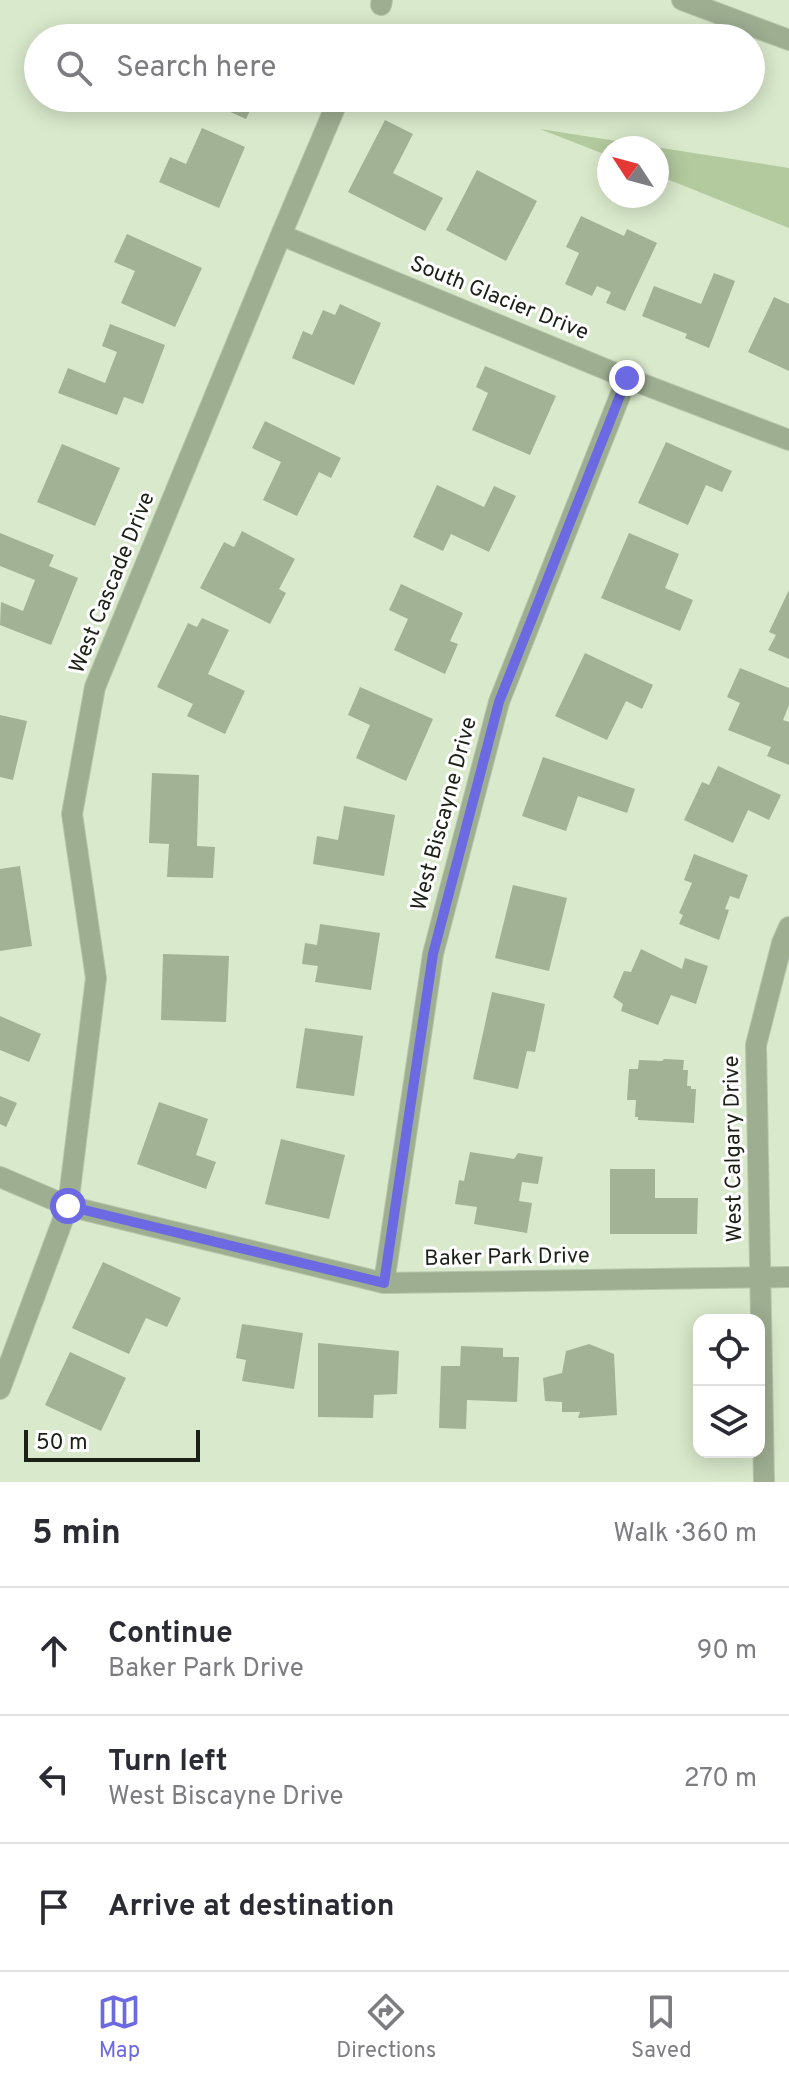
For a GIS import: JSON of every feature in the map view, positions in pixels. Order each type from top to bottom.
[{"type":"street","points":[[695,2],[749,24]]},
{"type":"street","points":[[765,30],[789,40]]},
{"type":"street","name":"West Cascade Drive","points":[[0,1389],[68,1206],[96,978],[72,814],[95,687],[333,112]]},
{"type":"street","name":"South Glacier Drive","points":[[281,235],[627,378],[789,440]]},
{"type":"street","name":"West Biscayne Drive","points":[[384,1283],[433,954],[499,702],[627,378]]},
{"type":"street","name":"West Calgary Drive","points":[[764,1482],[756,1045],[782,943],[789,927]]},
{"type":"street","name":"Baker Park Drive","points":[[0,1177],[68,1206],[384,1283],[789,1277]]},
{"type":"green space","points":[[540,129],[597,138],[597,151]]},
{"type":"green space","points":[[669,149],[789,168],[789,228],[669,180]]},
{"type":"building","points":[[230,112],[249,112],[246,119]]},
{"type":"building","points":[[385,120],[413,134],[393,173],[443,198],[425,231],[348,192]]},
{"type":"building","points":[[202,128],[245,147],[219,208],[159,182],[170,157],[186,164]]},
{"type":"building","points":[[477,170],[537,201],[506,261],[446,230]]},
{"type":"building","points":[[581,216],[624,236],[627,229],[657,243],[625,311],[606,303],[611,292],[597,286],[592,296],[565,284],[579,253],[566,247]]},
{"type":"building","points":[[127,234],[202,268],[175,327],[121,303],[135,271],[114,262]]},
{"type":"building","points":[[714,273],[735,281],[709,348],[685,338],[687,334],[642,316],[654,286],[701,304]]},
{"type":"building","points":[[774,297],[789,304],[789,371],[748,352]]},
{"type":"building","points":[[340,304],[381,323],[354,385],[292,358],[303,331],[312,335],[323,310],[335,315]]},
{"type":"building","points":[[110,324],[165,345],[143,404],[124,397],[117,415],[58,393],[68,368],[105,383],[117,352],[102,346]]},
{"type":"building","points":[[485,366],[556,396],[530,455],[472,430],[488,393],[476,387]]},
{"type":"building","points":[[265,421],[341,458],[331,478],[319,472],[297,516],[263,500],[281,462],[252,448]]},
{"type":"building","points":[[666,442],[732,471],[722,492],[706,485],[688,525],[638,503]]},
{"type":"building","points":[[62,444],[120,468],[95,526],[37,502]]},
{"type":"building","points":[[437,485],[484,507],[494,486],[516,496],[489,552],[451,534],[443,551],[413,537]]},
{"type":"building","points":[[242,531],[295,559],[279,589],[286,593],[270,624],[200,588],[224,542],[234,547]]},
{"type":"building","points":[[0,533],[54,555],[49,566],[78,578],[51,645],[0,625],[1,602],[23,611],[35,580],[0,566]]},
{"type":"building","points":[[629,533],[679,554],[665,588],[693,600],[680,631],[601,598]]},
{"type":"building","points":[[401,584],[463,613],[450,641],[458,644],[445,674],[394,650],[408,619],[389,610]]},
{"type":"building","points":[[789,590],[789,659],[768,650],[776,635],[769,632]]},
{"type":"building","points":[[202,618],[229,630],[208,674],[245,691],[225,734],[187,716],[193,704],[157,687],[188,623],[197,627]]},
{"type":"building","points":[[585,653],[653,685],[642,709],[626,701],[607,740],[555,716]]},
{"type":"building","points":[[740,668],[789,688],[789,705],[783,720],[789,722],[789,765],[767,756],[771,747],[728,730],[740,703],[727,697]]},
{"type":"building","points":[[360,687],[433,719],[406,781],[356,758],[370,725],[348,715]]},
{"type":"building","points":[[0,715],[27,721],[13,780],[0,777]]},
{"type":"building","points":[[543,757],[635,789],[627,813],[578,796],[566,831],[522,816]]},
{"type":"building","points":[[718,766],[781,795],[769,820],[748,810],[733,843],[684,820],[702,782],[709,785]]},
{"type":"building","points":[[152,773],[199,775],[197,846],[215,847],[213,878],[167,877],[169,844],[149,843]]},
{"type":"building","points":[[344,806],[395,815],[384,876],[313,864],[317,836],[338,840]]},
{"type":"building","points":[[694,854],[748,875],[739,899],[730,896],[725,909],[729,910],[719,940],[679,924],[683,915],[679,913],[692,883],[684,880]]},
{"type":"building","points":[[20,866],[32,946],[0,951],[0,869]]},
{"type":"building","points":[[513,885],[567,898],[549,971],[495,958]]},
{"type":"building","points":[[320,924],[380,933],[371,990],[315,982],[318,966],[302,964],[305,943],[317,945]]},
{"type":"building","points":[[641,949],[682,969],[685,958],[708,966],[696,1004],[671,995],[658,1025],[621,1011],[623,1004],[613,997],[624,971],[631,972]]},
{"type":"building","points":[[163,954],[229,956],[226,1022],[161,1020]]},
{"type":"building","points":[[492,992],[545,1004],[535,1052],[527,1051],[518,1089],[473,1079]]},
{"type":"building","points":[[0,1016],[41,1034],[29,1062],[0,1050]]},
{"type":"building","points":[[305,1028],[363,1036],[354,1096],[296,1088]]},
{"type":"building","points":[[639,1060],[684,1060],[683,1070],[688,1070],[687,1086],[696,1089],[694,1123],[638,1120],[635,1117],[636,1100],[627,1100],[629,1069],[638,1069]]},
{"type":"building","points":[[0,1096],[17,1103],[6,1127],[0,1124]]},
{"type":"building","points":[[159,1102],[208,1119],[196,1155],[216,1162],[206,1189],[137,1164]]},
{"type":"building","points":[[281,1139],[345,1155],[329,1219],[265,1204]]},
{"type":"building","points":[[470,1152],[514,1159],[518,1153],[543,1157],[538,1184],[522,1182],[519,1201],[532,1203],[527,1233],[474,1224],[477,1207],[455,1204],[459,1180],[464,1181]]},
{"type":"building","points":[[610,1169],[655,1169],[655,1198],[698,1198],[697,1234],[610,1234]]},
{"type":"building","points":[[103,1262],[181,1298],[167,1327],[146,1318],[129,1354],[72,1328]]},
{"type":"building","points":[[242,1324],[303,1333],[294,1389],[242,1381],[246,1360],[236,1358]]},
{"type":"building","points":[[318,1343],[399,1351],[397,1394],[374,1395],[373,1418],[318,1417]]},
{"type":"building","points":[[589,1344],[614,1354],[617,1415],[578,1418],[580,1412],[562,1412],[562,1402],[545,1401],[543,1378],[562,1373],[566,1351]]},
{"type":"building","points":[[461,1346],[503,1348],[503,1357],[519,1357],[517,1402],[467,1400],[466,1429],[439,1428],[441,1366],[460,1366]]},
{"type":"building","points":[[70,1352],[126,1378],[101,1431],[45,1405]]},
{"type":"route","points":[[68,1206],[384,1283],[433,954],[499,702],[627,378]]}]
